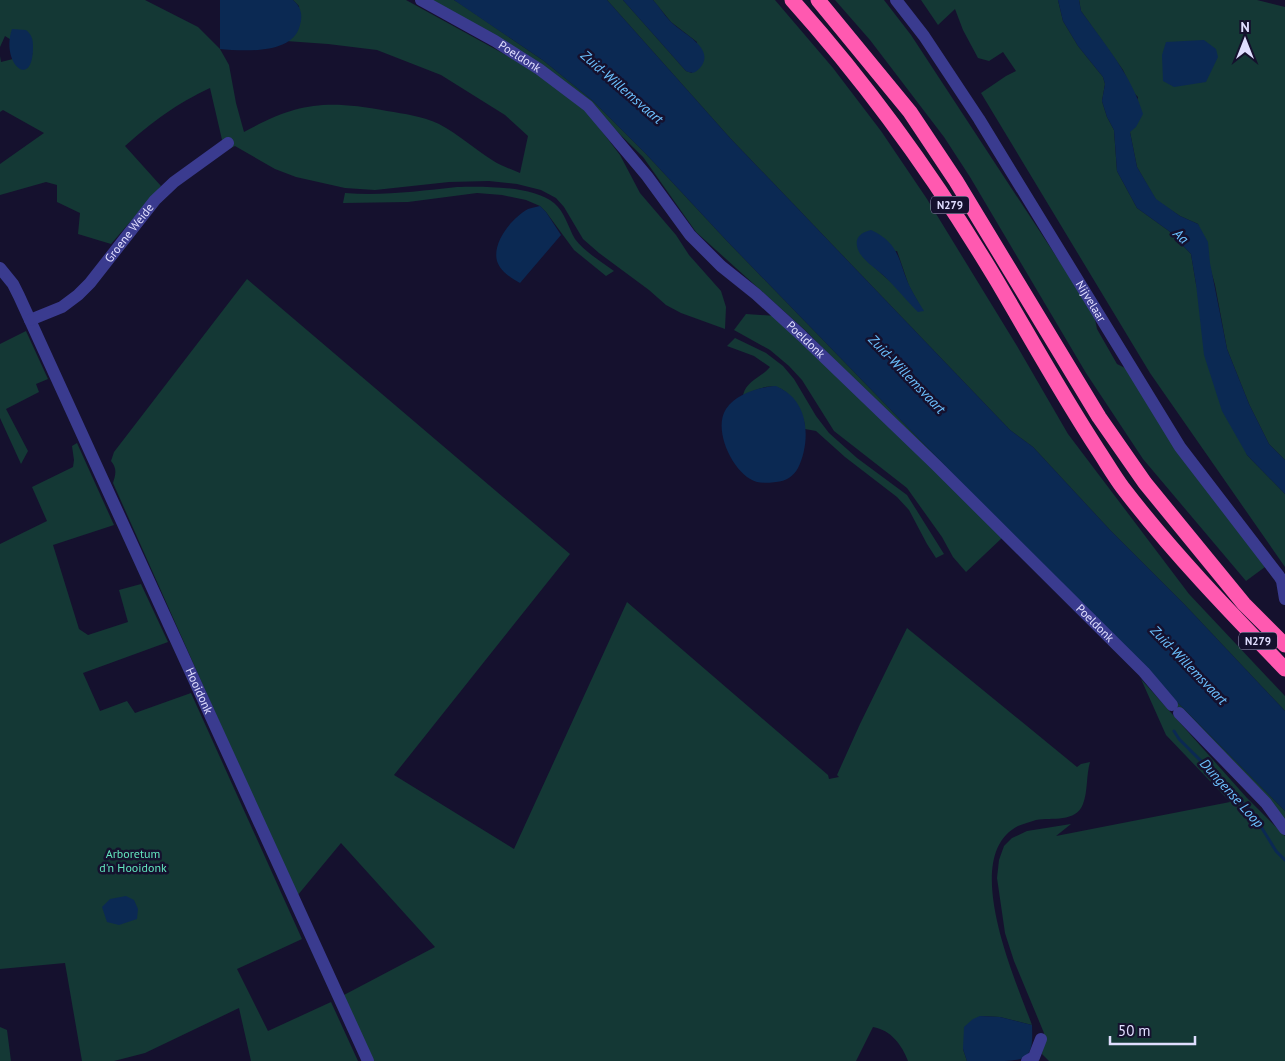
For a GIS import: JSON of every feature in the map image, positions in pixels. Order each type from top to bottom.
[{"type":"highway","name":"N279","points":[[792,0],[843,58],[889,117],[942,191],[1084,428],[1123,487],[1199,579],[1285,669]]},
{"type":"highway","name":"N279","points":[[818,0],[915,120],[962,190],[1099,417],[1145,484],[1244,604],[1285,646]]},
{"type":"street","name":"Poeldonk","points":[[421,0],[502,46],[563,86],[588,106],[647,176],[690,235],[721,266],[801,334],[1144,672],[1176,709],[1266,803],[1285,829]]},
{"type":"street","name":"Nijvelaar","points":[[896,0],[924,36],[979,119],[1180,447],[1279,576],[1282,581],[1285,599]]},
{"type":"street","name":"Groene Weide","points":[[30,320],[62,306],[78,295],[90,283],[155,200],[174,182],[228,143]]},
{"type":"street","points":[[0,268],[13,284],[30,320]]},
{"type":"street","name":"Hooidonk","points":[[30,320],[368,1061]]},
{"type":"street","points":[[1027,1061],[1034,1057],[1041,1039]]},
{"type":"green space","points":[[0,0],[145,0],[198,27],[220,49],[229,65],[244,132],[263,122],[297,109],[313,106],[347,105],[433,121],[453,132],[495,162],[520,173],[528,136],[505,115],[441,75],[377,50],[286,41],[295,34],[299,22],[299,6],[293,0],[406,0],[524,65],[582,105],[620,155],[640,193],[676,235],[689,255],[721,291],[726,307],[725,329],[681,313],[666,305],[583,239],[564,207],[556,198],[541,190],[517,184],[489,181],[449,182],[375,190],[345,188],[296,177],[275,169],[235,146],[227,150],[223,144],[210,88],[186,100],[165,114],[125,146],[161,186],[111,244],[78,234],[80,213],[57,202],[57,185],[46,182],[0,195],[0,164],[44,133],[3,110],[0,112],[0,56],[1,62],[33,54],[5,36],[0,47]]},
{"type":"green space","points":[[427,0],[454,0],[544,61],[593,101],[1018,541],[1285,811],[1285,819],[1017,543],[806,331],[696,232],[643,157],[589,104]]},
{"type":"green space","points":[[607,0],[623,0],[686,71],[692,73],[697,42],[671,22],[653,0],[775,0],[833,68],[881,131],[927,199],[1017,346],[1068,434],[1189,594],[1285,696],[1285,711],[1184,604],[1110,530],[1033,447],[1010,430],[730,138]],"holes":[[[897,251],[909,286],[923,311],[864,258]]]},
{"type":"green space","points":[[835,0],[884,0],[911,35],[1094,314],[1097,329],[1117,364],[1125,368],[1265,567],[1246,581],[1143,459],[1086,373],[970,177],[944,137],[870,40]]},
{"type":"green space","points":[[921,0],[1058,0],[1063,21],[1078,46],[1103,77],[1105,84],[1102,101],[1114,130],[1117,171],[1137,208],[1169,231],[1191,254],[1196,284],[1247,455],[1285,494],[1285,567],[1150,373],[981,93],[1016,71],[1003,52],[989,61],[978,58],[963,30],[955,9],[938,25]]},
{"type":"green space","points":[[1079,0],[1257,0],[1285,7],[1285,460],[1269,444],[1249,404],[1227,349],[1215,285],[1198,224],[1180,216],[1156,200],[1137,167],[1130,132],[1138,97],[1134,93],[1123,70],[1081,11]]},
{"type":"green space","points":[[457,187],[507,188],[545,197],[561,211],[579,244],[614,271],[606,276],[574,250],[540,206],[526,200],[502,195],[477,193],[408,202],[343,203],[345,193],[387,193]]},
{"type":"green space","points":[[247,279],[570,554],[394,775],[514,849],[627,602],[828,775],[829,779],[839,777],[837,775],[860,724],[907,628],[1077,767],[1090,762],[1085,799],[1080,810],[1069,817],[1036,820],[1018,826],[1001,841],[993,864],[992,891],[997,920],[1005,951],[1032,1025],[1000,1017],[980,1016],[963,1049],[967,1061],[908,1061],[903,1049],[895,1039],[885,1031],[873,1027],[856,1061],[373,1061],[342,996],[435,947],[341,843],[297,896],[113,483],[115,471],[111,461],[114,452]]},
{"type":"green space","points":[[746,314],[776,316],[1003,537],[966,572],[953,557],[942,537],[907,488],[834,431],[802,380],[789,366],[770,350],[734,330]]},
{"type":"green space","points":[[26,331],[48,379],[36,384],[39,392],[6,409],[28,451],[21,464],[0,418],[0,344]]},
{"type":"green space","points":[[735,338],[766,353],[783,366],[794,379],[816,416],[829,433],[857,458],[907,495],[944,554],[936,558],[909,510],[897,497],[845,457],[816,431],[805,429],[802,415],[786,392],[780,388],[767,387],[743,395],[751,382],[770,367],[754,356],[727,346]]},
{"type":"green space","name":"Arboretum d'n Hooidonk","points":[[77,443],[114,525],[53,545],[79,629],[88,635],[128,622],[119,590],[141,584],[168,642],[83,673],[100,711],[127,701],[135,713],[191,693],[302,939],[237,969],[268,1031],[331,1002],[358,1061],[251,1061],[239,1008],[145,1053],[114,1061],[82,1061],[65,963],[0,969],[0,544],[47,521],[32,487],[73,467],[72,446]]},
{"type":"green space","points":[[1141,679],[1247,798],[1285,836],[1285,1061],[1049,1061],[1042,1054],[1044,1033],[1014,961],[1005,933],[997,878],[999,860],[1004,846],[1012,838],[1027,831],[1071,824],[1056,836],[1230,802],[1166,735]]},
{"type":"green space","points":[[0,1027],[7,1030],[11,1061],[0,1061]]},
{"type":"water","points":[[220,0],[293,0],[301,11],[300,25],[295,35],[288,42],[278,46],[254,50],[220,49]]},
{"type":"water","name":"Zuid-Willemsvaart","points":[[454,0],[607,0],[730,138],[1010,430],[1033,447],[1110,530],[1184,604],[1285,711],[1285,811],[1018,541],[593,101],[544,61]]},
{"type":"water","points":[[623,0],[653,0],[675,26],[696,41],[701,48],[704,54],[704,61],[700,68],[694,73],[686,71]]},
{"type":"water","name":"Aa","points":[[1058,0],[1079,0],[1081,11],[1125,73],[1132,86],[1143,114],[1136,127],[1130,132],[1137,167],[1156,199],[1180,216],[1198,224],[1208,242],[1210,263],[1227,349],[1249,404],[1269,444],[1285,460],[1285,494],[1247,455],[1222,411],[1204,355],[1191,254],[1169,231],[1137,208],[1117,171],[1114,130],[1102,101],[1105,84],[1103,77],[1078,46],[1063,21]]},
{"type":"water","points":[[12,29],[26,30],[32,39],[32,60],[28,68],[23,70],[18,68],[13,62],[10,53],[9,42]]},
{"type":"water","points":[[1204,40],[1216,49],[1218,57],[1206,82],[1174,87],[1163,81],[1162,55],[1166,42]]},
{"type":"water","points":[[540,206],[561,235],[520,283],[506,274],[498,265],[497,246],[505,231],[516,218],[528,209]]},
{"type":"water","points":[[871,230],[888,241],[897,254],[910,287],[924,311],[918,312],[887,279],[867,262],[858,250],[858,237]]},
{"type":"water","points":[[776,386],[789,394],[801,410],[806,429],[804,450],[798,468],[789,478],[783,481],[757,482],[748,478],[733,462],[724,440],[722,418],[730,404],[742,395],[762,388]]},
{"type":"water","points":[[126,896],[134,900],[138,909],[137,919],[119,925],[107,922],[102,907],[110,899]]},
{"type":"water","points":[[980,1016],[1000,1017],[1032,1025],[1032,1041],[1029,1052],[1020,1059],[967,1061],[963,1049],[964,1027]]},
{"type":"waterway","name":"Dungense Loop","points":[[1174,731],[1179,739],[1252,812],[1276,851],[1285,860]]}]
